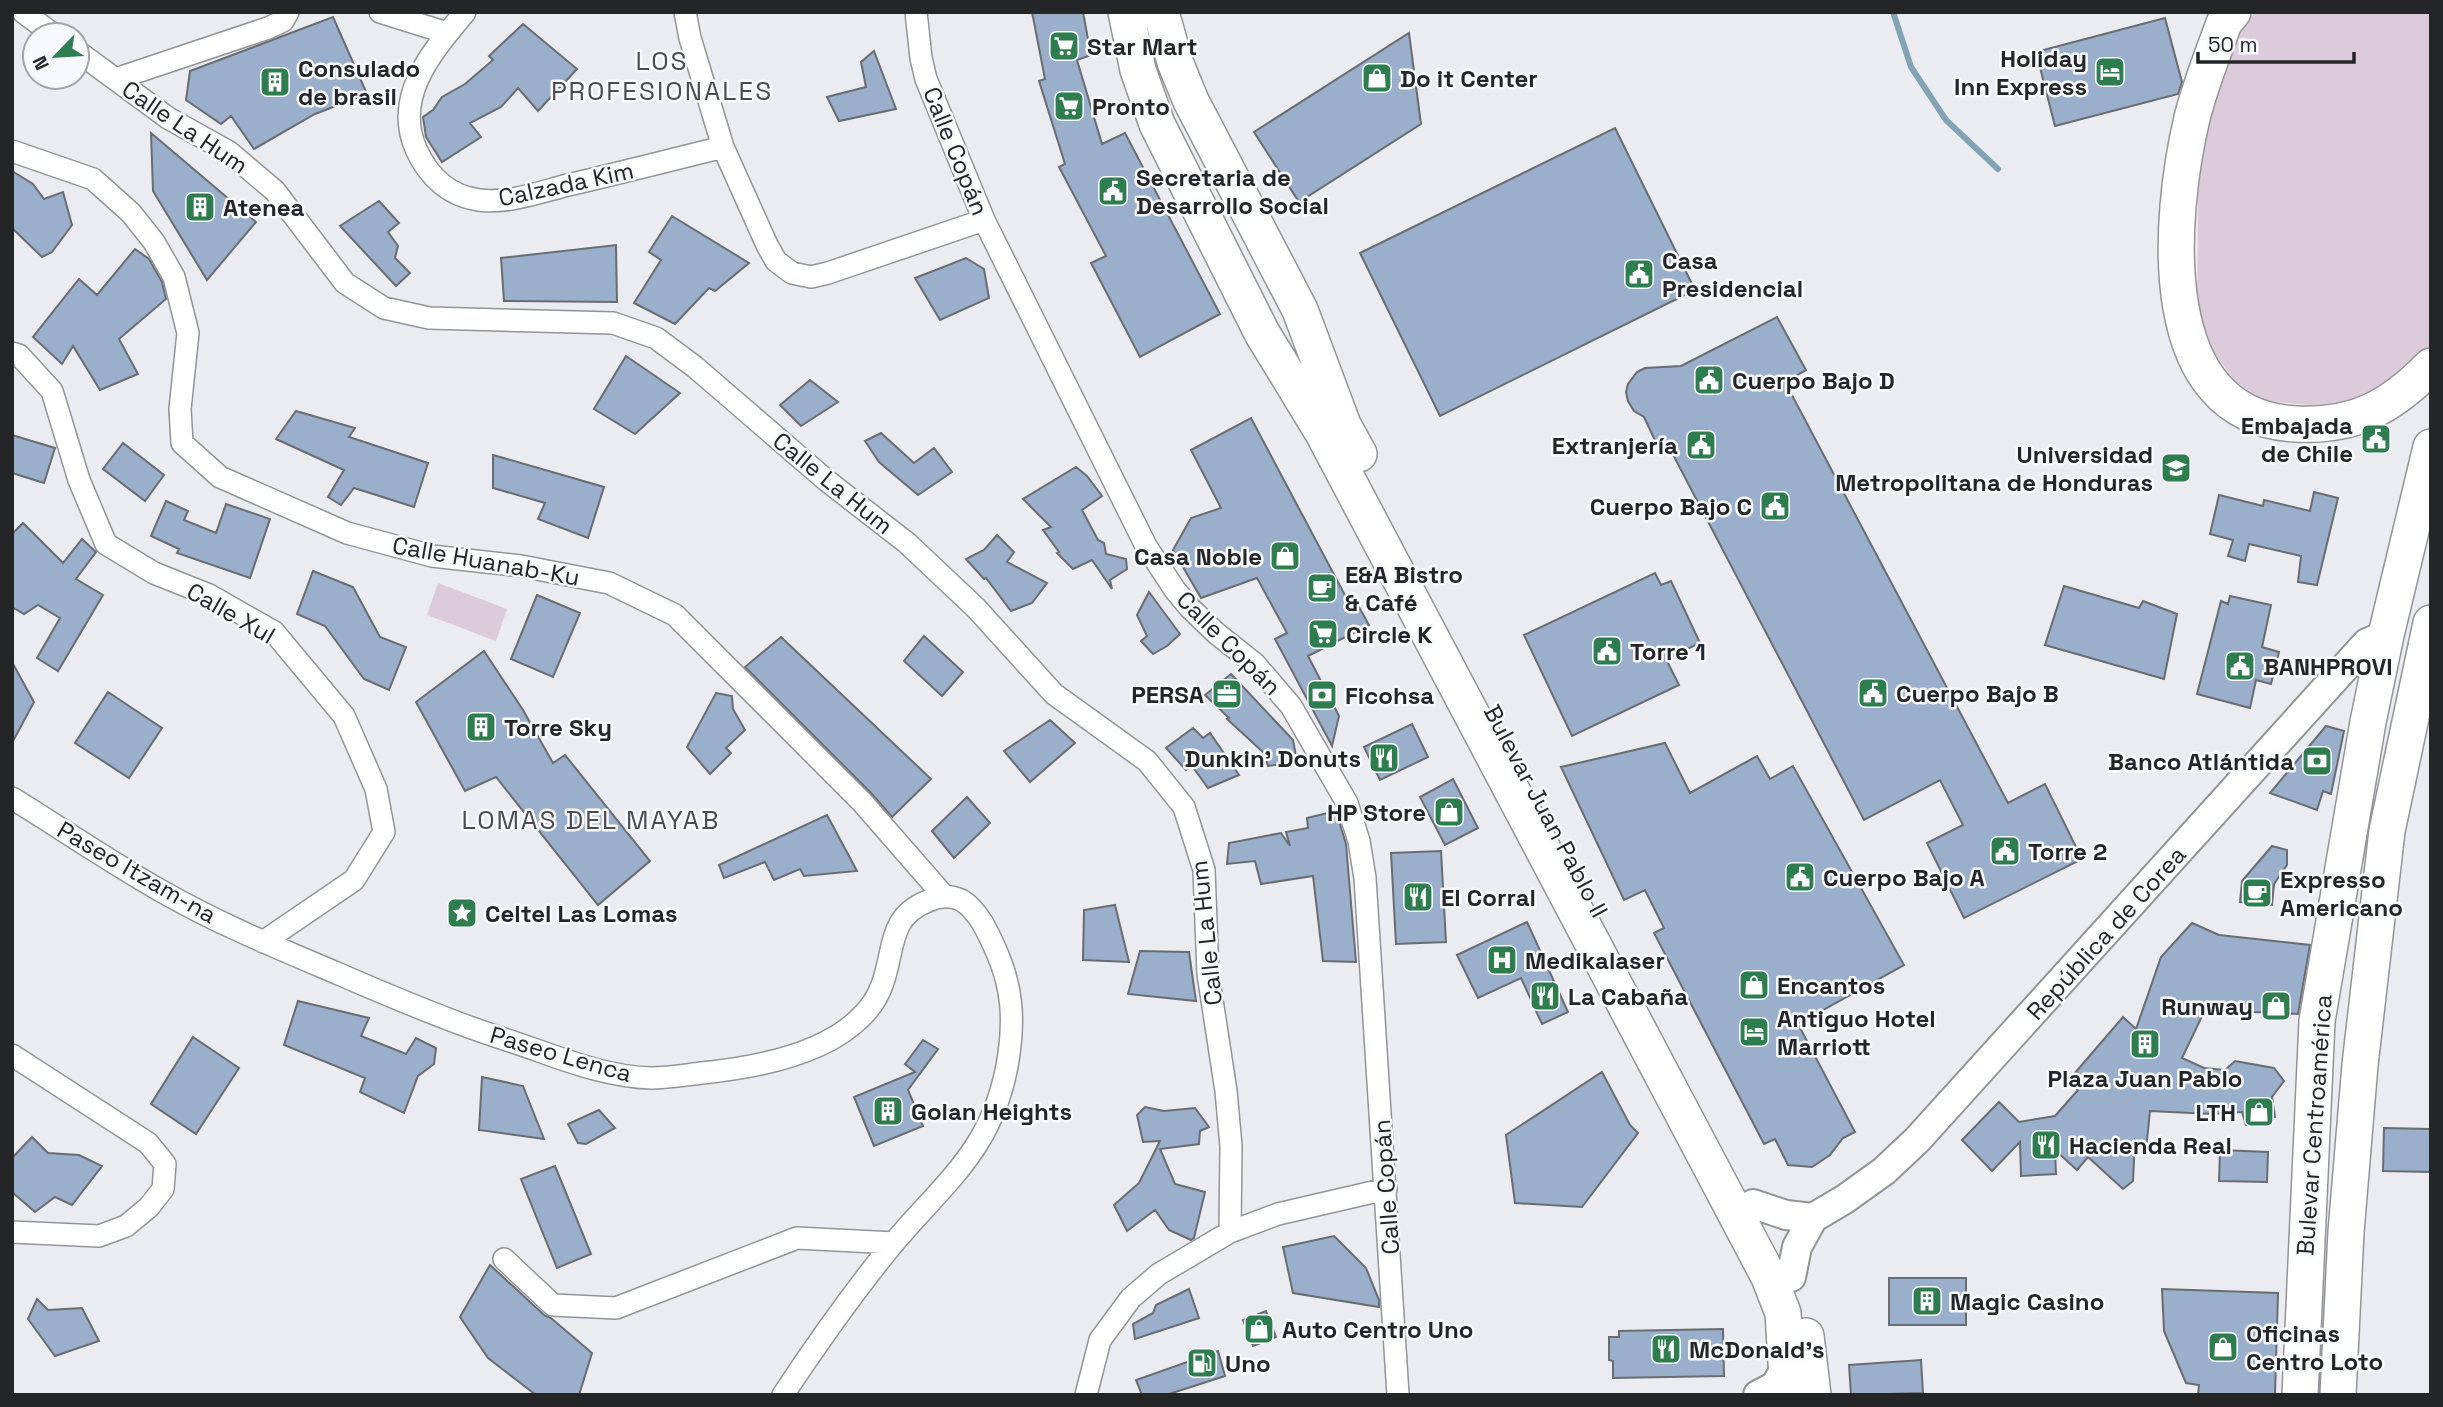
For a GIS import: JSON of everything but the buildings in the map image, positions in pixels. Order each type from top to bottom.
[{"type":"main road","name":"Bulevar Juan Pablo II","points":[[1126,12],[1138,70],[1157,124],[1262,333],[1333,429],[1791,1277],[1801,1304],[1813,1395]]},
{"type":"main road","name":"Bulevar Juan Pablo II","points":[[1136,12],[1147,66],[1164,111],[1280,323],[1769,1276],[1783,1313],[1787,1380]]},
{"type":"main road","name":"Bulevar Juan Pablo II","points":[[1161,12],[1175,62],[1191,101],[1300,310],[1333,429]]},
{"type":"main road","points":[[2233,12],[2224,23],[2192,117],[2178,198],[2176,262],[2180,303],[2188,341],[2200,368],[2217,390],[2236,406],[2260,418],[2288,424],[2319,426],[2352,419],[2381,408],[2407,390],[2431,366]]},
{"type":"main road","name":"Bulevar Centroamérica","points":[[2300,1395],[2317,1021],[2368,722],[2431,447]]},
{"type":"main road","name":"Bulevar Centroamérica","points":[[2338,1395],[2346,1232],[2360,1065],[2387,831],[2431,623]]},
{"type":"main road","points":[[2395,796],[2431,747]]},
{"type":"street","points":[[116,79],[268,28],[283,20],[288,12]]},
{"type":"street","points":[[380,12],[447,33]]},
{"type":"street","name":"Calzada Kim","points":[[465,12],[447,33],[418,78],[410,96],[407,113],[413,141],[430,173],[448,190],[480,201],[517,198],[723,148]]},
{"type":"street","points":[[685,12],[690,38],[723,148],[767,245],[776,261],[792,273],[811,277],[828,274],[984,220]]},
{"type":"street","name":"Calle Copán","points":[[916,12],[920,58],[926,79],[984,220],[1118,492],[1161,570],[1190,608],[1274,684],[1291,706],[1347,803],[1359,841],[1365,878],[1398,1395]]},
{"type":"street","name":"Calle La Hum","points":[[91,61],[168,118],[229,152],[283,202],[345,283],[384,308],[429,318],[613,323],[656,338],[695,367],[826,480],[907,543],[976,608],[1054,694],[1147,761],[1184,807],[1204,870],[1208,974],[1226,1091],[1231,1146],[1230,1232]]},
{"type":"street","name":"Calle Huanab-Ku","points":[[12,151],[93,179],[131,213],[155,242],[174,276],[188,333],[180,408],[182,443],[220,477],[347,533],[432,556],[521,566],[609,583],[676,615],[862,802],[944,896]]},
{"type":"street","name":"Calle Xul","points":[[12,353],[19,355],[52,391],[79,480],[106,544],[154,573],[209,595],[274,632],[344,716],[376,789],[384,832],[354,880],[263,942]]},
{"type":"street","name":"República de Corea","points":[[1813,1218],[1884,1171],[1917,1140],[2367,643],[2386,635]]},
{"type":"street","name":"Paseo Itzam-na","points":[[12,798],[164,893],[263,942]]},
{"type":"street","points":[[783,1395],[845,1303],[894,1243],[958,1173],[980,1142],[995,1113],[1008,1062],[1013,1028],[1008,979],[976,914],[962,900],[944,896]]},
{"type":"street","name":"Paseo Lenca","points":[[263,942],[451,1022],[601,1070],[649,1078],[707,1073],[780,1060],[835,1037],[855,1024],[874,1004],[884,982],[894,935],[902,918],[923,903],[944,896]]},
{"type":"street","points":[[12,1055],[148,1143],[165,1164],[163,1189],[149,1207],[126,1226],[99,1236],[12,1232]]},
{"type":"street","points":[[1086,1395],[1100,1340],[1131,1298],[1159,1274],[1230,1232],[1278,1214],[1386,1189]]},
{"type":"street","points":[[1753,1204],[1786,1215],[1813,1218],[1797,1247],[1791,1277]]},
{"type":"street","points":[[504,1259],[553,1305],[616,1308],[797,1238],[894,1243]]},
{"type":"street","points":[[1758,1395],[1787,1380]]},
{"type":"shaded area","points":[[2255,12],[2431,12],[2431,346],[2359,400],[2324,406],[2263,401],[2234,380],[2214,352],[2197,306],[2198,195],[2208,108],[2226,52]]},
{"type":"shaded area","points":[[438,583],[507,609],[496,641],[427,615]]},
{"type":"waterway","points":[[1893,12],[1911,67],[1946,120],[1998,169]]},
{"type":"place","name":"Star Mart","points":[[1064,46]]},
{"type":"place","name":"Holiday Inn Express","points":[[2110,72]]},
{"type":"place","name":"Do it Center","points":[[1377,78]]},
{"type":"place","name":"Consulado de brasil","points":[[275,82]]},
{"type":"place","name":"Pronto","points":[[1069,106]]},
{"type":"place","name":"Secretaria de Desarrollo Social","points":[[1113,191]]},
{"type":"place","name":"Atenea","points":[[200,207]]},
{"type":"place","name":"Casa Presidencial","points":[[1639,274]]},
{"type":"place","name":"Cuerpo Bajo D","points":[[1709,380]]},
{"type":"place","name":"Embajada de Chile","points":[[2376,439]]},
{"type":"place","name":"Extranjería","points":[[1701,445]]},
{"type":"place","name":"Universidad Metropolitana de Honduras","points":[[2176,468]]},
{"type":"place","name":"Cuerpo Bajo C","points":[[1775,506]]},
{"type":"place","name":"Casa Noble","points":[[1285,556]]},
{"type":"place","name":"E&A Bistro & Café","points":[[1322,588]]},
{"type":"place","name":"Circle K","points":[[1323,634]]},
{"type":"place","name":"Torre 1","points":[[1607,651]]},
{"type":"place","name":"BANHPROVI","points":[[2240,666]]},
{"type":"place","name":"Cuerpo Bajo B","points":[[1873,693]]},
{"type":"place","name":"PERSA","points":[[1227,694]]},
{"type":"place","name":"Ficohsa","points":[[1322,695]]},
{"type":"place","name":"Torre Sky","points":[[481,727]]},
{"type":"place","name":"Dunkin' Donuts","points":[[1384,758]]},
{"type":"place","name":"Banco Atlántida","points":[[2317,761]]},
{"type":"place","name":"HP Store","points":[[1449,812]]},
{"type":"place","name":"Torre 2","points":[[2005,851]]},
{"type":"place","name":"Cuerpo Bajo A","points":[[1800,877]]},
{"type":"place","name":"Expresso Americano","points":[[2257,893]]},
{"type":"place","name":"El Corral","points":[[1418,897]]},
{"type":"place","name":"Celtel Las Lomas","points":[[462,913]]},
{"type":"place","name":"Medikalaser","points":[[1502,960]]},
{"type":"place","name":"Encantos","points":[[1754,985]]},
{"type":"place","name":"La Cabaña","points":[[1545,996]]},
{"type":"place","name":"Runway","points":[[2276,1006]]},
{"type":"place","name":"Antiguo Hotel Marriott","points":[[1754,1032]]},
{"type":"place","name":"Plaza Juan Pablo","points":[[2145,1044]]},
{"type":"place","name":"Golan Heights","points":[[888,1111]]},
{"type":"place","name":"LTH","points":[[2259,1112]]},
{"type":"place","name":"Hacienda Real","points":[[2046,1145]]},
{"type":"place","name":"Magic Casino","points":[[1927,1301]]},
{"type":"place","name":"Auto Centro Uno","points":[[1259,1329]]},
{"type":"place","name":"Oficinas Centro Loto","points":[[2223,1347]]},
{"type":"place","name":"McDonald's","points":[[1666,1349]]},
{"type":"place","name":"Uno","points":[[1202,1363]]},
{"type":"district","name":"LOS PROFESIONALES","points":[[662,76]]},
{"type":"district","name":"LOMAS DEL MAYAB","points":[[591,820]]}]
